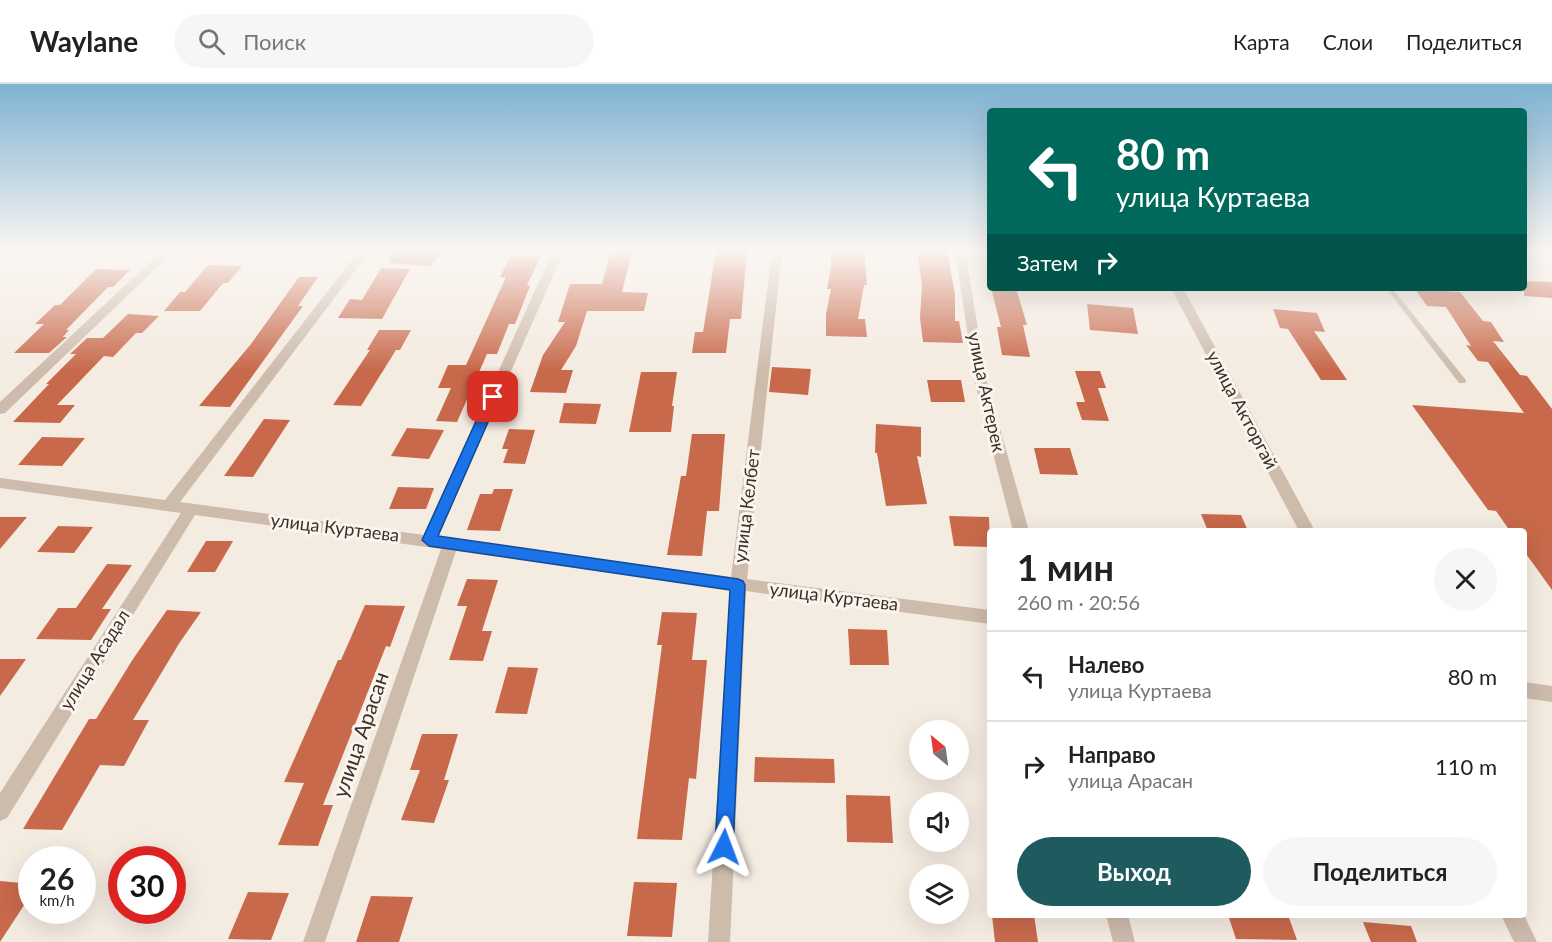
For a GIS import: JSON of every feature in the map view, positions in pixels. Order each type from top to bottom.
[{"type":"street","points":[[0,410],[126,291]]},
{"type":"street","points":[[169,506],[333,291]]},
{"type":"street","points":[[429,540],[541,291]]},
{"type":"street","name":"улица Келбет","points":[[719,942],[738,585],[772,291]]},
{"type":"street","name":"улица Актерек","points":[[966,291],[981,383],[1020,528]]},
{"type":"street","name":"улица Акторгай","points":[[1179,291],[1304,528]]},
{"type":"street","name":"улица Куртаева","points":[[0,483],[451,543],[738,585],[987,617]]},
{"type":"street","name":"улица Асадал","points":[[0,811],[191,509]]},
{"type":"street","name":"улица Арасан","points":[[315,942],[451,543]]},
{"type":"street","points":[[1527,690],[1552,694]]},
{"type":"street","points":[[1118,918],[1124,942]]},
{"type":"street","points":[[1514,918],[1526,942]]},
{"type":"lane","points":[[1391,291],[1462,381]]},
{"type":"building","points":[[74,291],[104,291],[66,330],[69,330],[63,337],[67,337],[49,353],[14,353],[44,324],[35,324],[55,305],[60,305]]},
{"type":"building","points":[[216,291],[200,311],[164,311],[180,292]]},
{"type":"building","points":[[289,291],[308,291],[298,306],[303,306],[230,407],[199,406],[251,344]]},
{"type":"building","points":[[367,291],[398,291],[382,319],[338,318],[350,299],[362,300]]},
{"type":"building","points":[[500,291],[528,291],[515,324],[509,324],[497,354],[487,354],[457,422],[436,421],[451,388],[438,388],[448,365],[466,365]]},
{"type":"building","points":[[568,291],[648,293],[644,311],[587,311],[576,346],[561,370],[573,370],[566,393],[530,392],[543,355],[565,322],[558,322]]},
{"type":"building","points":[[710,291],[743,291],[741,319],[730,319],[726,353],[692,353],[695,332],[703,332]]},
{"type":"building","points":[[831,291],[863,291],[858,319],[865,319],[867,337],[826,336],[826,314]]},
{"type":"building","points":[[922,291],[954,291],[955,321],[959,321],[963,343],[923,342],[920,318]]},
{"type":"building","points":[[992,291],[1017,291],[1027,325],[1023,325],[1030,357],[1002,355],[997,327],[1001,327]]},
{"type":"building","points":[[1416,291],[1460,292],[1483,321],[1491,322],[1504,342],[1493,341],[1520,375],[1527,376],[1552,409],[1552,590],[1527,555],[1527,528],[1508,528],[1496,511],[1488,510],[1412,405],[1524,413],[1488,362],[1478,361],[1466,345],[1471,346],[1446,307],[1427,306]]},
{"type":"building","points":[[1524,291],[1552,291],[1552,298],[1524,296]]},
{"type":"building","points":[[1087,304],[1133,308],[1138,334],[1090,330]]},
{"type":"building","points":[[1273,309],[1317,313],[1325,332],[1314,331],[1347,380],[1321,380],[1288,329],[1280,328]]},
{"type":"building","points":[[128,314],[159,316],[142,333],[136,333],[113,357],[104,356],[57,405],[75,405],[60,423],[13,422],[76,354],[70,354],[87,338],[103,338]]},
{"type":"building","points":[[379,330],[411,330],[400,350],[396,350],[361,406],[333,405],[370,350],[367,350]]},
{"type":"building","points":[[772,367],[811,369],[808,395],[769,392]]},
{"type":"building","points":[[1075,371],[1100,371],[1106,388],[1098,388],[1109,421],[1082,420],[1076,402],[1085,402]]},
{"type":"building","points":[[641,372],[677,372],[671,432],[629,432]]},
{"type":"building","points":[[927,380],[961,380],[965,402],[931,402]]},
{"type":"building","points":[[564,403],[601,404],[596,424],[559,423]]},
{"type":"building","points":[[264,419],[290,420],[253,477],[224,476]]},
{"type":"building","points":[[876,424],[921,427],[921,457],[917,456],[927,504],[886,506],[877,453],[875,453]]},
{"type":"building","points":[[407,428],[444,430],[429,459],[391,456]]},
{"type":"building","points":[[509,429],[535,430],[525,464],[503,463],[508,449],[502,449]]},
{"type":"building","points":[[692,434],[725,434],[719,511],[707,511],[702,556],[667,555],[681,476],[686,476]]},
{"type":"building","points":[[42,437],[85,438],[62,466],[18,465]]},
{"type":"building","points":[[1034,448],[1070,448],[1078,475],[1040,474]]},
{"type":"building","points":[[398,487],[434,488],[426,509],[389,509]]},
{"type":"building","points":[[494,489],[513,489],[500,531],[467,530],[480,494],[492,494]]},
{"type":"building","points":[[1201,514],[1241,515],[1247,528],[1207,528]]},
{"type":"building","points":[[949,516],[989,517],[987,547],[954,546]]},
{"type":"building","points":[[0,517],[27,517],[0,549]]},
{"type":"building","points":[[58,526],[93,527],[74,553],[37,552]]},
{"type":"building","points":[[206,541],[233,541],[215,572],[187,572]]},
{"type":"building","points":[[107,564],[132,565],[102,609],[111,609],[91,640],[36,639],[58,608],[76,608]]},
{"type":"building","points":[[467,579],[498,580],[482,631],[492,631],[483,661],[449,660],[467,606],[457,606]]},
{"type":"building","points":[[365,605],[405,606],[390,647],[386,646],[323,805],[333,805],[318,846],[278,845],[304,783],[284,782]]},
{"type":"building","points":[[167,610],[201,612],[133,720],[149,720],[124,766],[100,765],[62,830],[23,829],[89,719],[96,719]]},
{"type":"building","points":[[662,612],[697,613],[692,660],[707,660],[696,779],[689,778],[682,840],[637,839],[662,645],[657,645]]},
{"type":"building","points":[[848,629],[887,630],[889,665],[850,665]]},
{"type":"building","points":[[0,659],[26,659],[0,696]]},
{"type":"building","points":[[508,667],[538,668],[527,714],[495,713]]},
{"type":"building","points":[[422,734],[458,734],[444,780],[449,780],[434,823],[401,820],[420,770],[410,770]]},
{"type":"building","points":[[755,757],[834,759],[835,783],[754,782]]},
{"type":"building","points":[[846,795],[890,796],[893,843],[847,842]]},
{"type":"building","points":[[0,881],[18,883],[18,914],[0,942]]},
{"type":"building","points":[[634,882],[677,883],[672,937],[627,936]]},
{"type":"building","points":[[248,892],[289,893],[271,940],[228,939]]},
{"type":"building","points":[[371,896],[413,897],[399,942],[356,942]]},
{"type":"building","points":[[992,918],[1034,918],[1038,942],[995,942]]},
{"type":"building","points":[[1229,918],[1289,918],[1297,940],[1236,939]]},
{"type":"building","points":[[1363,922],[1411,926],[1417,942],[1371,942]]},
{"type":"route","points":[[493,397],[429,540],[738,585],[724,847]]}]
